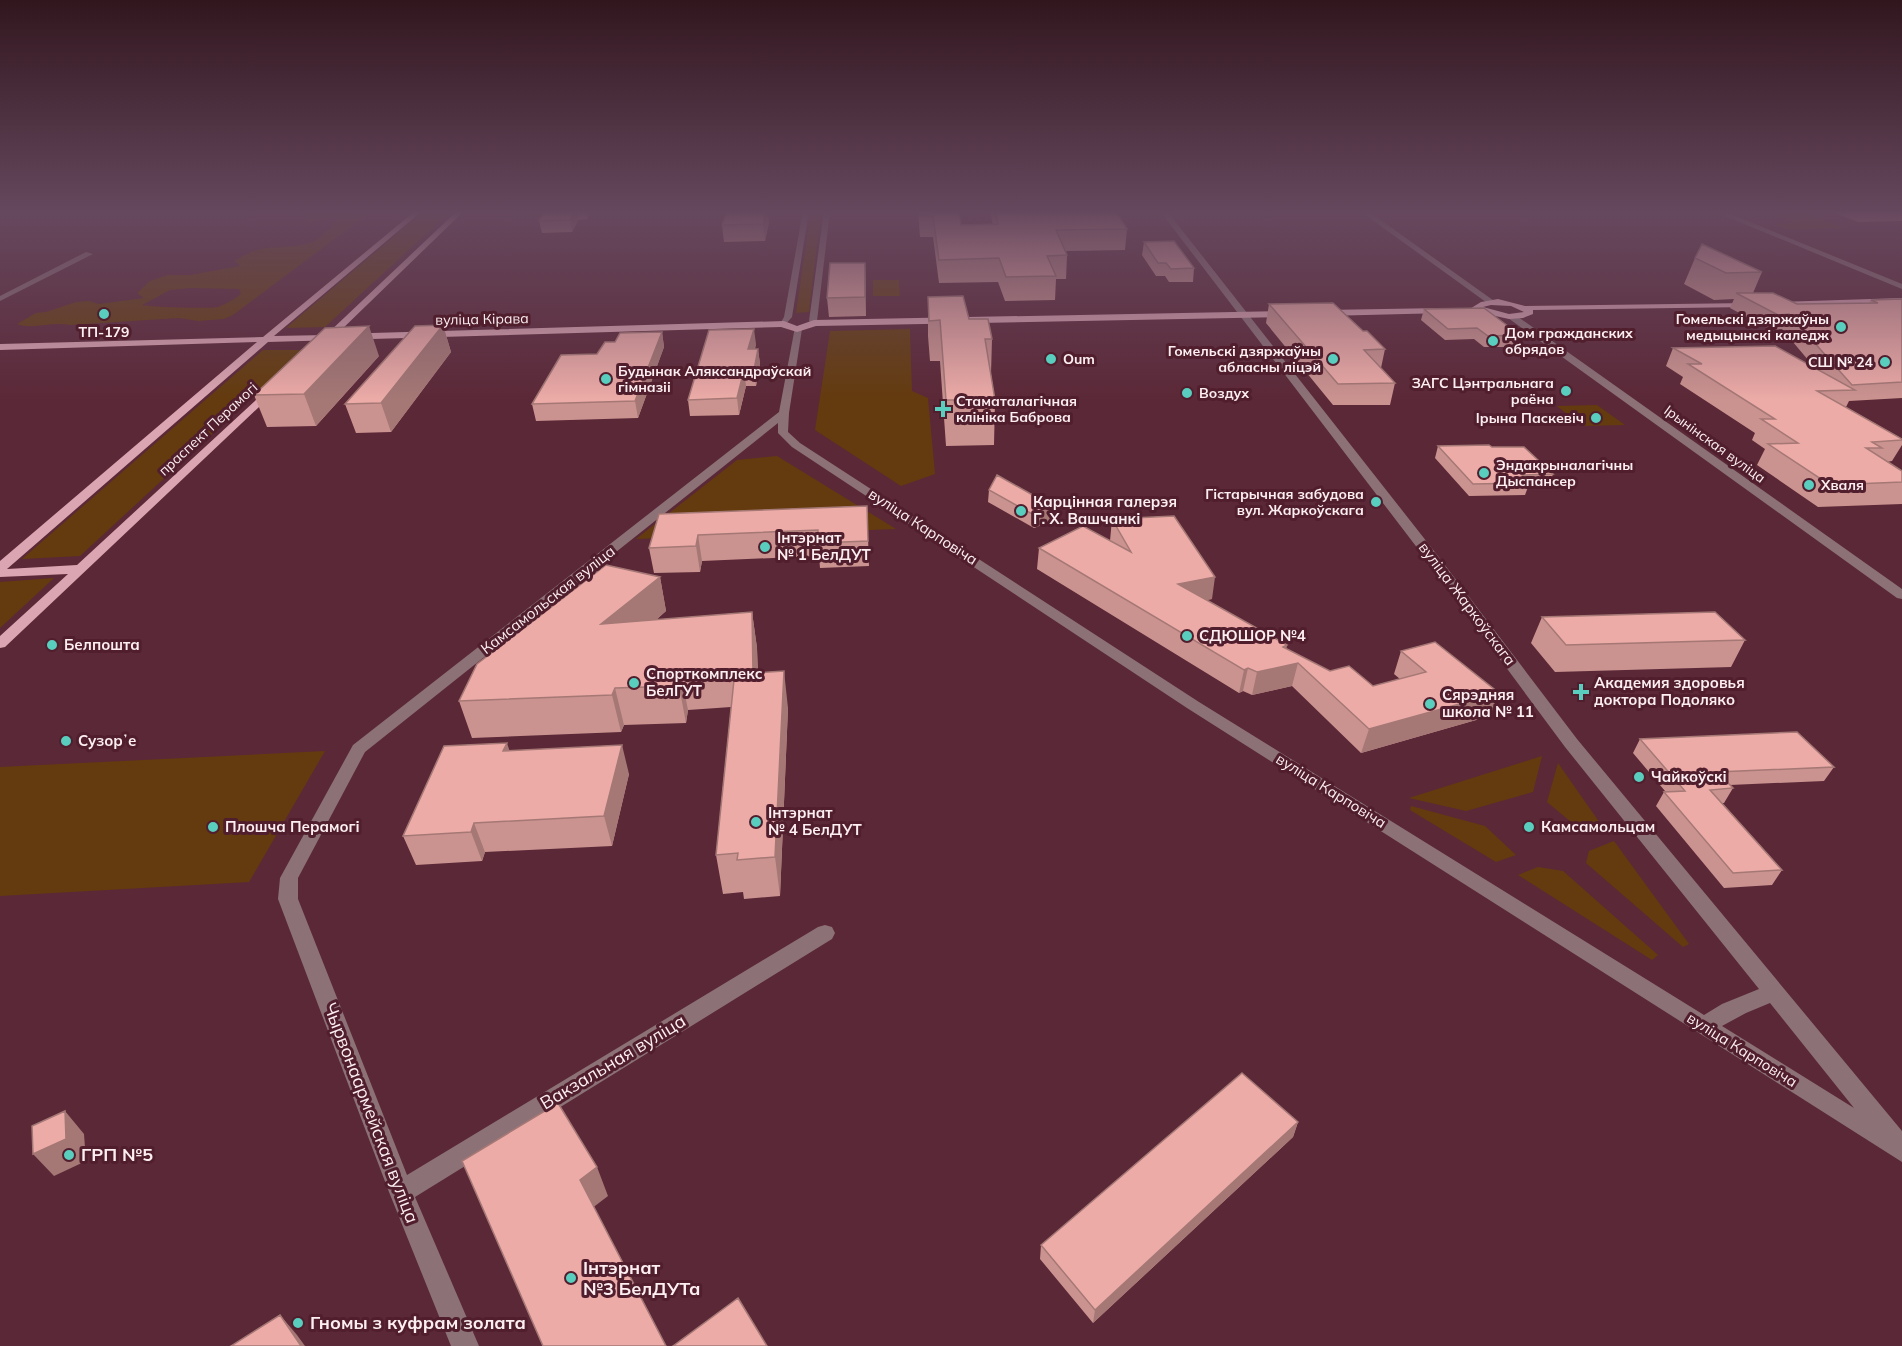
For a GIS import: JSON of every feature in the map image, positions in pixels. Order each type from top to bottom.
[{"type":"main road","name":"праспект Перамогі","points":[[0,571],[255,348],[344,274]]},
{"type":"main road","points":[[255,348],[270,344],[300,343],[316,344],[316,349],[395,274]]},
{"type":"main road","points":[[1524,308],[1902,300]]},
{"type":"main road","points":[[1319,313],[1480,310],[1511,316],[1526,315],[1530,312],[1515,304],[1493,303],[1478,306],[1480,310]]},
{"type":"main road","points":[[813,322],[807,328],[798,329],[789,328],[785,323],[799,319],[813,322],[1299,314]]},
{"type":"main road","name":"вуліца Кірава","points":[[0,347],[267,338],[334,332],[785,323]]},
{"type":"main road","points":[[279,329],[284,333],[334,332]]},
{"type":"main road","name":"праспект Перамогі","points":[[0,644],[279,383]]},
{"type":"main road","points":[[0,571],[81,569]]},
{"type":"street","points":[[0,299],[50,274]]},
{"type":"street","points":[[785,323],[796,274]]},
{"type":"street","points":[[813,322],[819,274]]},
{"type":"street","name":"вуліца Жаркоўскага","points":[[1213,274],[1434,559],[1571,743],[1902,1150]]},
{"type":"street","points":[[1452,274],[1493,303]]},
{"type":"street","points":[[1870,274],[1902,287]]},
{"type":"street","name":"Ірынінская вуліца","points":[[1511,316],[1902,595]]},
{"type":"street","points":[[754,438],[773,432],[783,433],[784,413],[798,329]]},
{"type":"street","name":"Камсамольская вуліца","points":[[289,878],[359,749],[784,413]]},
{"type":"street","name":"вуліца Карповіча","points":[[783,433],[796,445],[891,505],[1193,705],[1902,1150]]},
{"type":"street","name":"Чырвонаармейская вуліца","points":[[289,878],[288,899],[401,1192],[465,1346]]},
{"type":"street","name":"Вакзальная вуліца","points":[[401,1192],[825,933]]},
{"type":"street","points":[[1706,1027],[1712,1020],[1775,993]]},
{"type":"shaded area","points":[[288,274],[233,315],[224,319],[198,321],[179,318],[30,326],[17,324],[36,313],[76,302],[89,301],[99,304],[144,298],[137,293],[150,281],[168,275]],"holes":[[[239,289],[241,293],[218,307],[142,305],[170,290]]]},
{"type":"shaded area","points":[[350,274],[383,274],[325,327],[286,328]]},
{"type":"shaded area","points":[[802,274],[814,274],[809,312],[796,313]]},
{"type":"shaded area","points":[[873,280],[899,280],[900,296],[873,296]]},
{"type":"shaded area","points":[[910,329],[912,391],[928,398],[935,474],[901,486],[815,430],[830,331]]},
{"type":"shaded area","points":[[263,350],[303,350],[80,556],[22,559]]},
{"type":"shaded area","points":[[1597,405],[1625,425],[1582,426],[1557,406]]},
{"type":"shaded area","points":[[777,456],[896,529],[636,539],[737,460]]},
{"type":"shaded area","points":[[54,578],[0,628],[0,582]]},
{"type":"shaded area","points":[[325,751],[249,882],[0,896],[0,767]]},
{"type":"shaded area","points":[[1542,756],[1533,792],[1466,811],[1409,798]]},
{"type":"shaded area","points":[[1558,763],[1602,826],[1583,832],[1547,802]]},
{"type":"shaded area","points":[[1411,806],[1485,826],[1516,855],[1496,862],[1410,810]]},
{"type":"shaded area","points":[[1614,841],[1689,944],[1683,947],[1586,863],[1589,851]]},
{"type":"shaded area","points":[[1538,867],[1563,871],[1658,955],[1652,960],[1518,875]]},
{"type":"building","points":[[829,274],[865,274],[865,297],[827,298]]},
{"type":"building","points":[[1005,274],[1055,274],[1056,276],[1006,277]]},
{"type":"building","points":[[1736,293],[1773,293],[1797,304],[1878,303],[1871,300],[1902,299],[1902,382],[1852,385],[1789,314],[1778,315]]},
{"type":"building","points":[[963,296],[969,319],[988,319],[992,339],[985,339],[995,400],[946,400],[940,320],[929,321],[928,297]]},
{"type":"building","points":[[1333,303],[1385,349],[1364,350],[1395,383],[1338,384],[1269,304]]},
{"type":"building","points":[[1484,308],[1520,335],[1488,336],[1477,328],[1448,329],[1424,309]]},
{"type":"building","points":[[443,325],[381,403],[345,404],[415,326]]},
{"type":"building","points":[[369,326],[304,394],[254,395],[325,328]]},
{"type":"building","points":[[754,329],[748,349],[758,349],[754,370],[744,370],[737,398],[688,400],[709,330]]},
{"type":"building","points":[[662,332],[635,401],[532,404],[561,355],[597,354],[605,342],[615,342],[620,333]]},
{"type":"building","points":[[1775,346],[1855,390],[1817,391],[1902,439],[1872,442],[1882,448],[1866,448],[1902,471],[1902,482],[1830,485],[1768,444],[1798,443],[1761,419],[1775,419],[1688,364],[1702,364],[1673,348]]},
{"type":"building","points":[[1489,445],[1492,447],[1524,447],[1553,474],[1522,475],[1530,483],[1473,484],[1438,446]]},
{"type":"building","points":[[997,475],[1054,507],[1034,515],[989,490]]},
{"type":"building","points":[[867,506],[868,541],[818,543],[818,530],[698,535],[696,546],[649,548],[659,514]]},
{"type":"building","points":[[1174,516],[1215,577],[1178,584],[1287,645],[1283,647],[1330,671],[1349,666],[1373,686],[1426,672],[1401,651],[1435,642],[1499,693],[1369,729],[1298,663],[1257,672],[1248,668],[1244,670],[1039,548],[1083,526],[1131,552],[1112,519]]},
{"type":"building","points":[[606,565],[660,577],[601,624],[752,612],[753,673],[784,671],[775,857],[737,860],[738,853],[716,855],[735,670],[681,674],[679,686],[615,688],[612,695],[459,701],[477,664]]},
{"type":"building","points":[[1715,612],[1745,640],[1566,645],[1542,617]]},
{"type":"building","points":[[1797,732],[1834,767],[1717,772],[1733,788],[1710,790],[1782,870],[1733,873],[1664,792],[1685,791],[1640,739]]},
{"type":"building","points":[[507,743],[503,751],[622,745],[604,816],[474,823],[471,832],[403,836],[444,746]]},
{"type":"building","points":[[1242,1073],[1298,1122],[1095,1310],[1041,1245]]},
{"type":"building","name":"Інтэрнат №3 БелДУТа","points":[[558,1103],[597,1167],[580,1180],[666,1346],[543,1346],[462,1161]]},
{"type":"building","points":[[65,1111],[66,1139],[33,1154],[32,1126]]},
{"type":"building","points":[[738,1298],[767,1346],[673,1346]]},
{"type":"building","points":[[280,1315],[301,1346],[231,1346]]},
{"type":"place","name":"ТП-179","points":[[104,314]]},
{"type":"place","name":"Гомельскі дзяржаўны медыцынскі каледж","points":[[1841,327]]},
{"type":"place","name":"Дом гражданских обрядов","points":[[1493,341]]},
{"type":"place","name":"Oum","points":[[1051,359]]},
{"type":"place","name":"Гомельскі дзяржаўны абласны ліцэй","points":[[1333,359]]},
{"type":"place","name":"СШ № 24","points":[[1885,362]]},
{"type":"place","name":"Будынак Аляксандраўскай гімназіі","points":[[606,379]]},
{"type":"place","name":"ЗАГС Цэнтральнага раёна","points":[[1566,391]]},
{"type":"place","name":"Воздух","points":[[1187,393]]},
{"type":"place","name":"Стаматалагічная клініка Баброва","points":[[943,409]]},
{"type":"place","name":"Ірына Паскевіч","points":[[1596,418]]},
{"type":"place","name":"Эндакрыналагічны Дыспансер","points":[[1484,473]]},
{"type":"place","name":"Хваля","points":[[1809,485]]},
{"type":"place","name":"Гістарычная забудова вул. Жаркоўскага","points":[[1376,502]]},
{"type":"place","name":"Карцінная галерэя Г. Х. Вашчанкі","points":[[1021,511]]},
{"type":"place","name":"Інтэрнат № 1 БелДУТ","points":[[765,547]]},
{"type":"place","name":"СДЮШОР №4","points":[[1187,636]]},
{"type":"place","name":"Белпошта","points":[[52,645]]},
{"type":"place","name":"Спорткомплекс БелГУТ","points":[[634,683]]},
{"type":"place","name":"Академия здоровья доктора Подоляко","points":[[1581,692]]},
{"type":"place","name":"Сярэдняя школа № 11","points":[[1430,704]]},
{"type":"place","name":"Сузорʼе","points":[[66,741]]},
{"type":"place","name":"Чайкоўскі","points":[[1639,777]]},
{"type":"place","name":"Інтэрнат № 4 БелДУТ","points":[[756,822]]},
{"type":"place","name":"Плошча Перамогі","points":[[213,827]]},
{"type":"place","name":"Камсамольцам","points":[[1529,827]]},
{"type":"place","name":"ГРП №5","points":[[69,1155]]},
{"type":"place","name":"Інтэрнат №3 БелДУТа","points":[[571,1278]]},
{"type":"place","name":"Гномы з куфрам золата","points":[[298,1323]]}]
